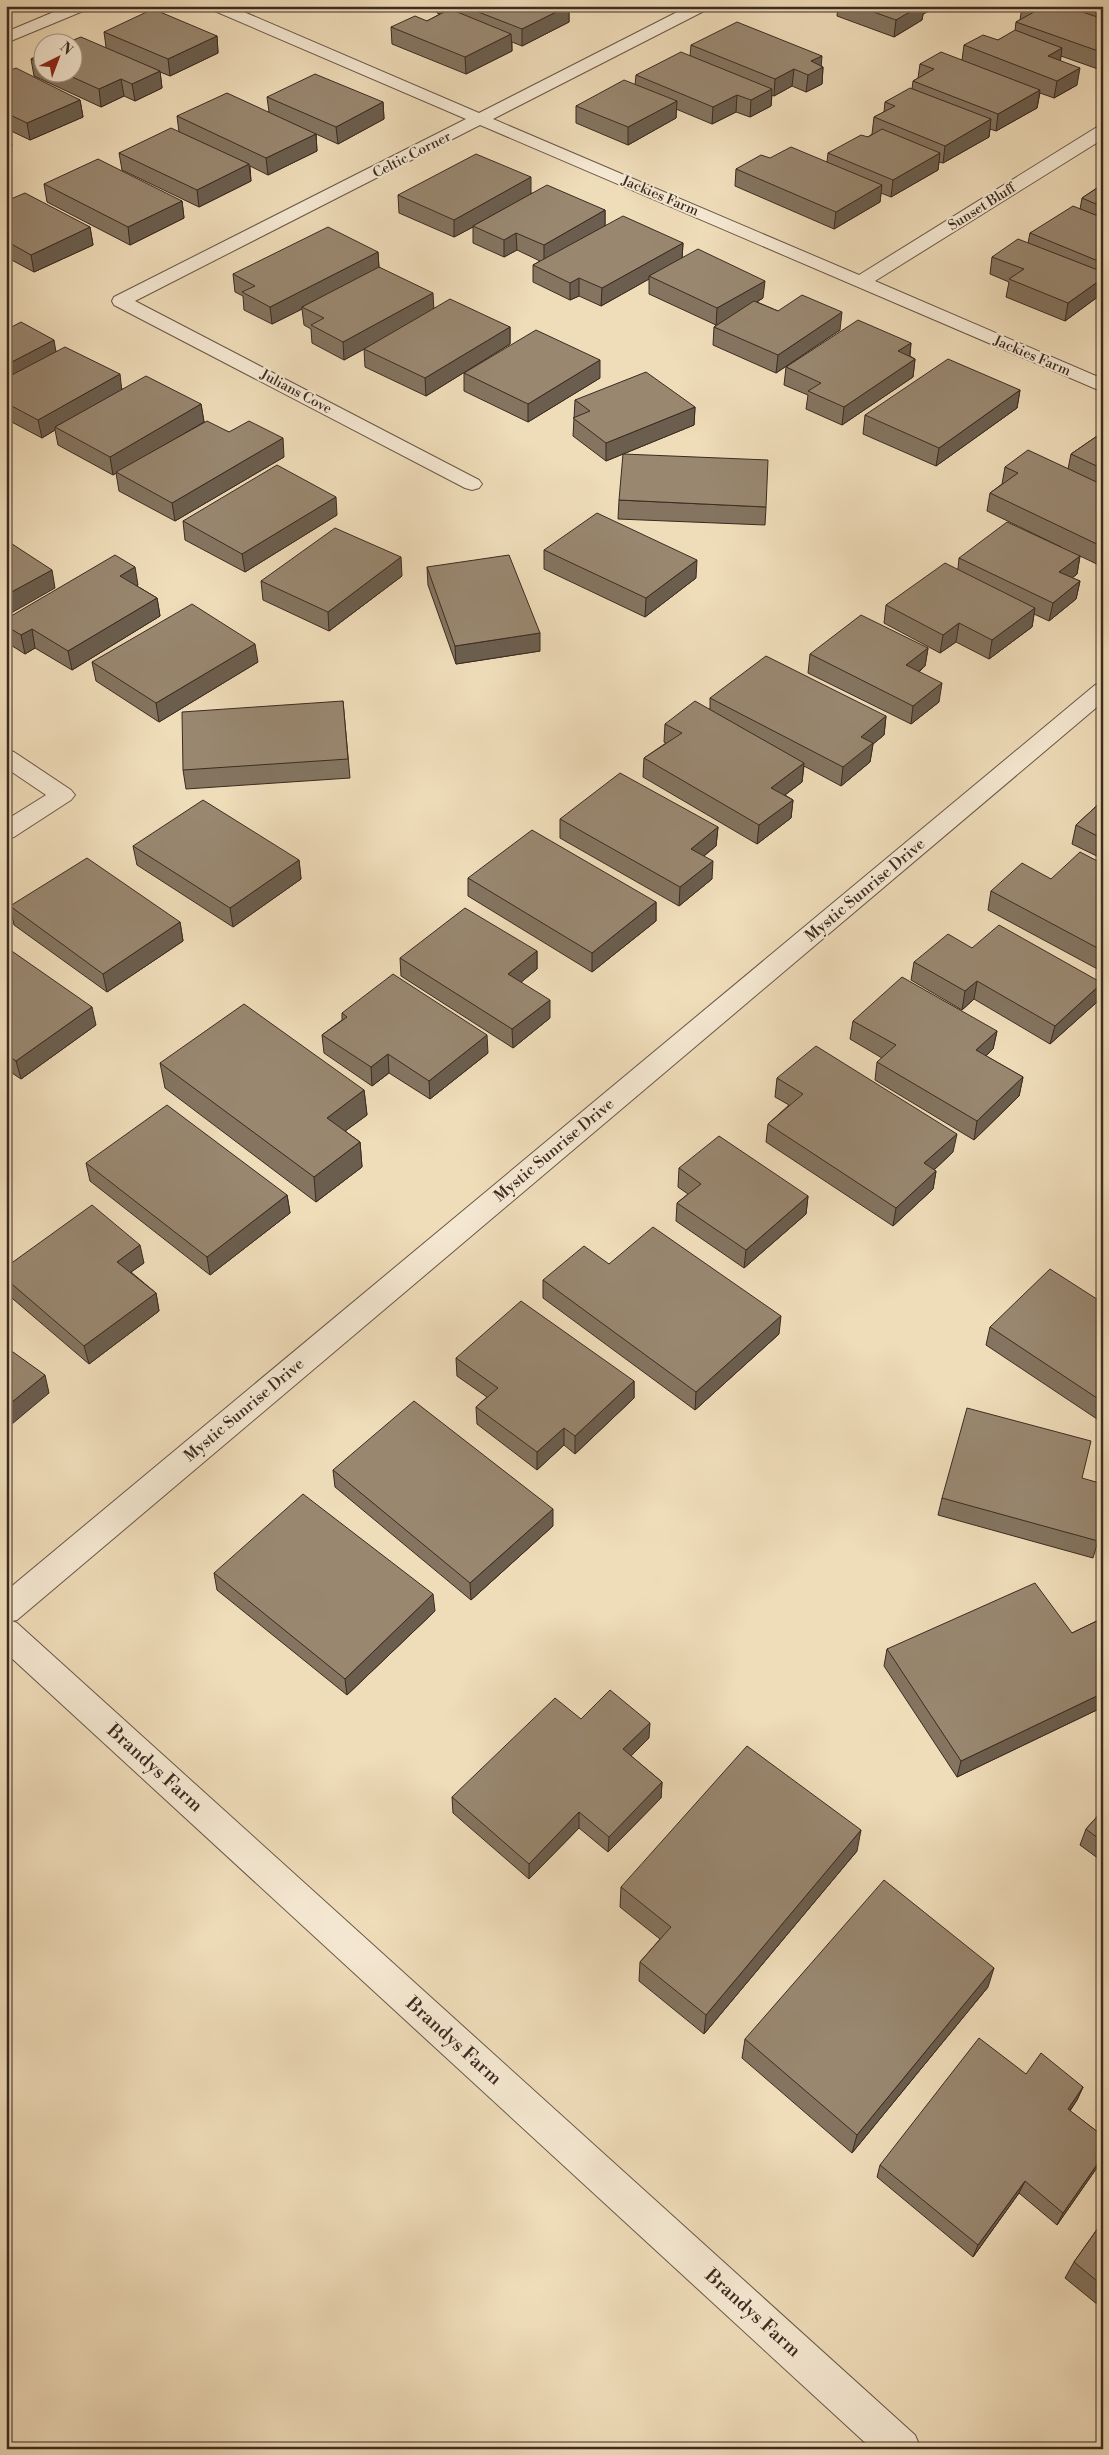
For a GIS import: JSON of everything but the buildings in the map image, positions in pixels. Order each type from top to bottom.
[{"type":"street","points":[[6,38],[82,6]]},
{"type":"street","name":"Jackies Farm","points":[[216,6],[1103,386]]},
{"type":"street","name":"Celtic Corner","points":[[121,301],[482,120],[702,6]]},
{"type":"street","name":"Sunset Bluff","points":[[861,282],[1103,131]]},
{"type":"street","name":"Julians Cove","points":[[121,301],[472,484]]},
{"type":"street","name":"Mystic Sunrise Drive","points":[[6,1610],[1103,690]]},
{"type":"street","points":[[6,757],[63,795],[6,830]]},
{"type":"street","name":"Brandys Farm","points":[[6,1632],[902,2449]]}]
